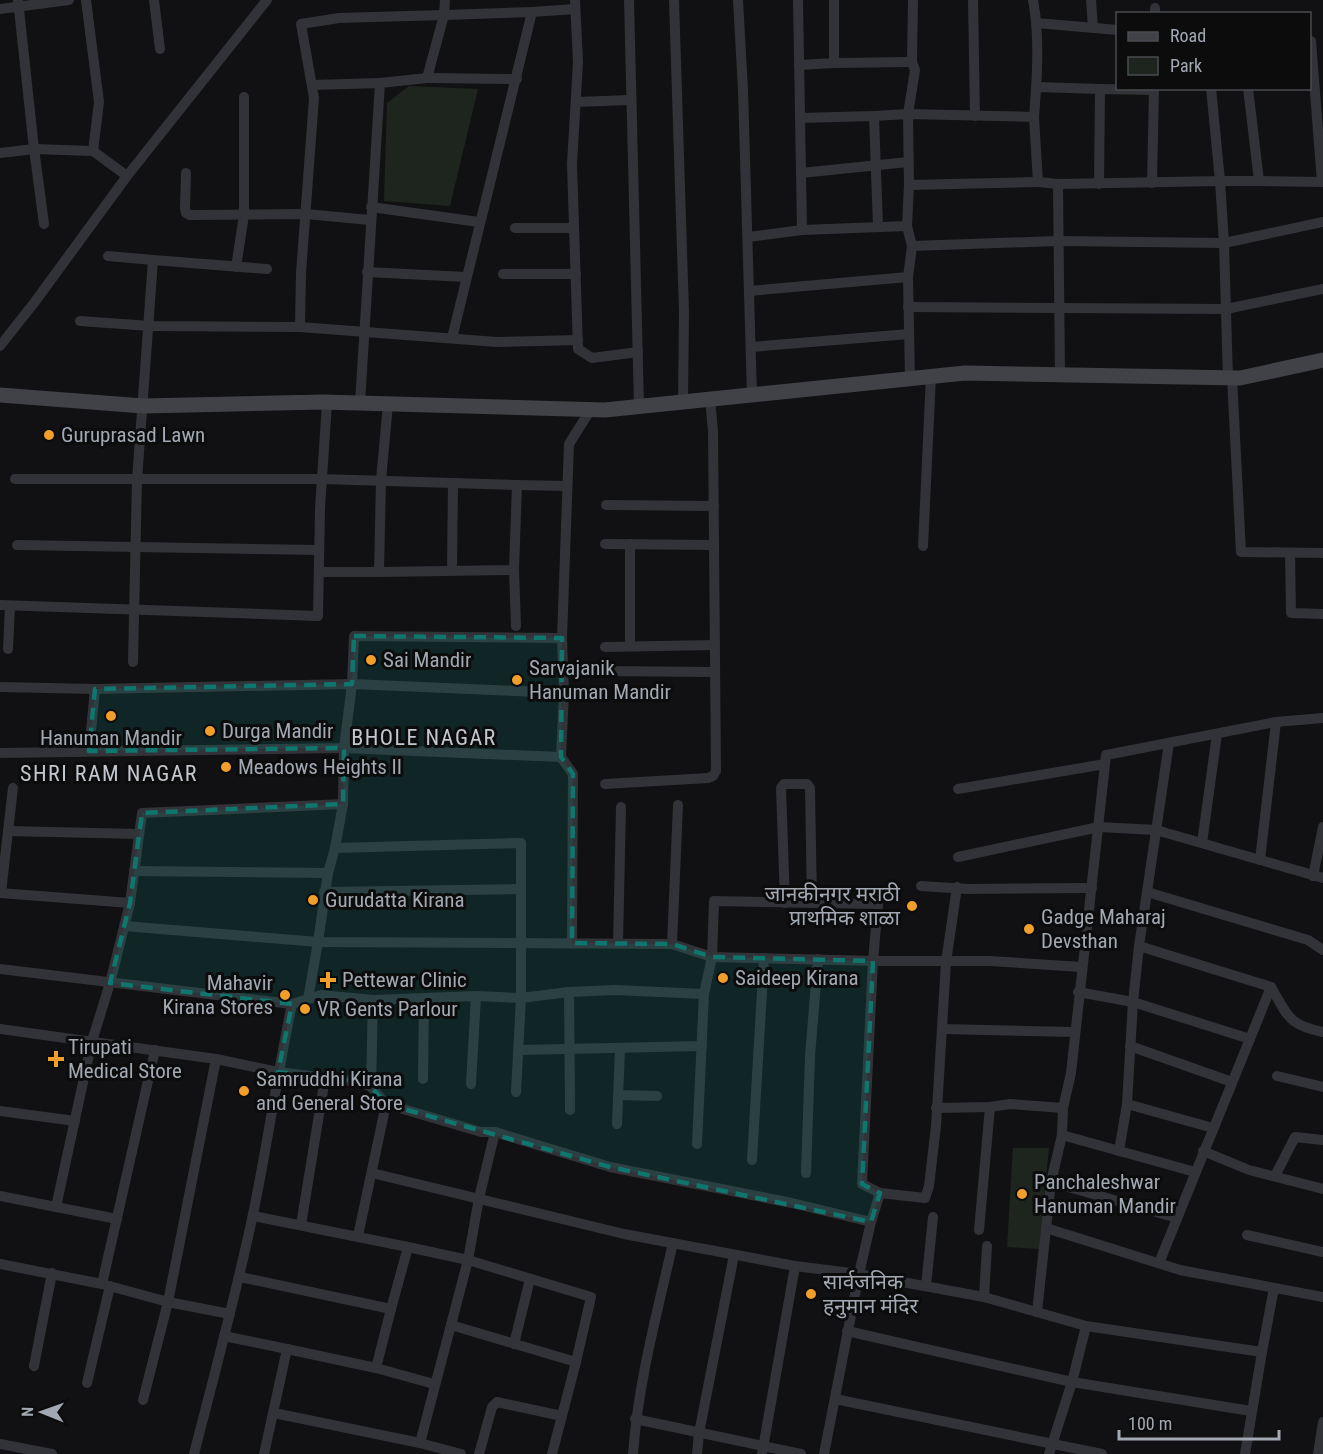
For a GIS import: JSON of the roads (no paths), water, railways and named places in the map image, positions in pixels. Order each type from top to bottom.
[{"type":"street","points":[[0,9],[18,3],[69,0]]},
{"type":"street","points":[[86,0],[99,102],[93,151]]},
{"type":"street","points":[[154,0],[160,49]]},
{"type":"street","points":[[0,346],[127,176],[267,0]]},
{"type":"street","points":[[427,78],[444,15],[445,0]]},
{"type":"street","points":[[629,0],[639,406]]},
{"type":"street","points":[[674,0],[684,312],[683,402]]},
{"type":"street","points":[[738,0],[743,90],[752,395]]},
{"type":"street","points":[[798,0],[802,230]]},
{"type":"street","points":[[834,0],[834,63]]},
{"type":"street","points":[[973,0],[975,116]]},
{"type":"street","points":[[1033,0],[1036,23],[1034,117],[1038,182]]},
{"type":"street","points":[[1091,0],[1094,28]]},
{"type":"street","points":[[910,379],[908,277],[912,246],[907,226],[908,114],[915,70],[912,62],[913,1]]},
{"type":"street","points":[[18,3],[44,224]]},
{"type":"street","points":[[300,327],[314,99],[301,24],[339,18],[532,12],[575,4],[578,62],[572,164],[578,349],[592,358],[638,352]]},
{"type":"street","points":[[452,338],[532,12]]},
{"type":"street","points":[[1036,23],[1116,30]]},
{"type":"street","points":[[909,185],[1038,182],[1099,184],[1220,181],[1322,182],[1311,41]]},
{"type":"street","points":[[799,65],[912,62]]},
{"type":"street","points":[[312,85],[380,83],[427,78],[517,79]]},
{"type":"street","points":[[360,404],[380,83]]},
{"type":"street","points":[[1036,87],[1116,89]]},
{"type":"street","points":[[1099,184],[1100,89]]},
{"type":"street","points":[[1152,183],[1154,90]]},
{"type":"street","points":[[1211,90],[1224,243],[1240,552],[1323,553]]},
{"type":"street","points":[[1248,90],[1259,181]]},
{"type":"street","points":[[236,267],[244,215],[243,97]]},
{"type":"street","points":[[576,102],[630,100]]},
{"type":"street","points":[[800,118],[908,114],[1034,117]]},
{"type":"street","points":[[874,116],[878,226]]},
{"type":"street","points":[[0,153],[34,149],[93,151],[127,176]]},
{"type":"street","points":[[801,173],[908,162]]},
{"type":"street","points":[[186,173],[186,213],[190,215],[306,213],[370,220]]},
{"type":"street","points":[[1058,184],[1060,375]]},
{"type":"street","points":[[371,207],[479,222]]},
{"type":"street","points":[[912,246],[1058,241],[1224,243],[1323,222]]},
{"type":"street","points":[[748,237],[802,230],[907,226]]},
{"type":"street","points":[[515,228],[574,228]]},
{"type":"street","points":[[108,256],[267,269]]},
{"type":"street","points":[[133,662],[137,480],[153,260]]},
{"type":"street","points":[[368,272],[466,277]]},
{"type":"street","points":[[503,274],[576,274]]},
{"type":"street","points":[[749,291],[908,277]]},
{"type":"street","points":[[908,307],[1226,309],[1323,289]]},
{"type":"street","points":[[80,321],[150,326],[300,327],[497,342],[578,340]]},
{"type":"street","points":[[751,347],[909,333]]},
{"type":"street","points":[[0,395],[143,406],[327,403],[591,409],[683,402],[965,373],[1240,378],[1323,360]]},
{"type":"street","points":[[923,546],[931,376]]},
{"type":"street","points":[[605,784],[708,778],[716,771],[713,430],[710,399]]},
{"type":"street","points":[[8,649],[5,605],[318,616],[321,479],[327,403]]},
{"type":"street","points":[[379,572],[381,480],[388,404]]},
{"type":"street","points":[[572,943],[573,774],[561,758],[568,444],[591,409]]},
{"type":"street","points":[[15,479],[321,479],[567,486]]},
{"type":"street","points":[[452,570],[453,483]]},
{"type":"street","points":[[516,626],[514,570],[517,485]]},
{"type":"street","points":[[606,505],[714,506]]},
{"type":"street","points":[[606,544],[714,544]]},
{"type":"street","points":[[630,544],[630,646]]},
{"type":"street","points":[[17,545],[320,550]]},
{"type":"street","points":[[1290,553],[1291,613],[1323,614]]},
{"type":"street","points":[[320,573],[514,570]]},
{"type":"street","points":[[308,999],[324,892],[343,804],[344,748],[354,636],[562,639]]},
{"type":"street","points":[[605,647],[715,645]]},
{"type":"street","points":[[601,671],[715,672]]},
{"type":"street","points":[[0,687],[95,689],[351,684],[564,693]]},
{"type":"street","points":[[89,751],[95,689]]},
{"type":"street","points":[[1037,1312],[1051,1182],[1062,1135],[1063,1108],[1071,1073],[1078,992],[1106,755],[1276,722],[1323,718]]},
{"type":"street","points":[[1260,860],[1276,722]]},
{"type":"street","points":[[1202,843],[1217,734]]},
{"type":"street","points":[[1119,1151],[1127,1104],[1139,946],[1169,743]]},
{"type":"street","points":[[0,753],[344,748],[561,758]]},
{"type":"street","points":[[958,789],[1105,764]]},
{"type":"street","points":[[785,903],[781,788],[784,784],[803,782],[810,788],[812,903]]},
{"type":"street","points":[[13,788],[0,893],[130,903]]},
{"type":"street","points":[[56,1207],[92,1041],[110,983],[130,903],[142,813],[343,804]]},
{"type":"street","points":[[672,944],[678,805]]},
{"type":"street","points":[[618,943],[621,807]]},
{"type":"street","points":[[958,857],[1099,827],[1156,830],[1318,877],[1323,827]]},
{"type":"street","points":[[8,831],[138,834]]},
{"type":"street","points":[[335,848],[520,843],[521,998],[516,1092]]},
{"type":"street","points":[[134,871],[328,873]]},
{"type":"street","points":[[921,886],[968,889],[1092,888]]},
{"type":"street","points":[[697,1143],[704,994],[712,957],[714,901],[878,904],[862,1184],[880,1193],[925,1198],[929,1186],[936,1108],[946,962],[957,887]]},
{"type":"street","points":[[324,892],[520,889]]},
{"type":"street","points":[[1147,892],[1308,940],[1323,950]]},
{"type":"street","points":[[124,926],[318,942],[672,944],[712,957],[1026,962],[1081,967]]},
{"type":"street","points":[[1139,946],[1271,987],[1288,1016],[1301,1027],[1323,1032]]},
{"type":"street","points":[[752,1160],[765,958]]},
{"type":"street","points":[[806,1173],[810,1056],[818,959]]},
{"type":"street","points":[[0,969],[292,1004],[321,995],[373,1000],[476,996],[521,998],[569,992],[615,990],[704,994]]},
{"type":"street","points":[[1159,1263],[1271,987]]},
{"type":"street","points":[[569,992],[570,1110]]},
{"type":"street","points":[[1078,992],[1133,1002],[1250,1039]]},
{"type":"street","points":[[471,1084],[476,996]]},
{"type":"street","points":[[423,1079],[424,998]]},
{"type":"street","points":[[371,1087],[373,1000]]},
{"type":"street","points":[[194,1454],[240,1277],[292,1004]]},
{"type":"street","points":[[0,1029],[216,1059],[278,1072],[359,1082],[371,1087],[386,1104],[481,1132],[495,1132],[610,1167],[792,1203],[871,1222]]},
{"type":"street","points":[[942,1029],[1074,1032]]},
{"type":"street","points":[[519,1050],[702,1046]]},
{"type":"street","points":[[1130,1046],[1232,1082]]},
{"type":"street","points":[[618,1124],[620,1048]]},
{"type":"street","points":[[87,1383],[117,1219],[155,1050]]},
{"type":"street","points":[[143,1400],[168,1302],[216,1059]]},
{"type":"street","points":[[1277,1076],[1323,1087]]},
{"type":"street","points":[[300,1225],[325,1078]]},
{"type":"street","points":[[619,1095],[657,1096]]},
{"type":"street","points":[[358,1236],[386,1104]]},
{"type":"street","points":[[936,1108],[990,1107],[1010,1104],[1063,1108]]},
{"type":"street","points":[[1127,1104],[1213,1128]]},
{"type":"street","points":[[979,1230],[990,1107]]},
{"type":"street","points":[[0,1111],[75,1121]]},
{"type":"street","points":[[420,1443],[468,1260],[479,1198],[495,1132]]},
{"type":"street","points":[[1062,1135],[1195,1172]]},
{"type":"street","points":[[1275,1176],[1294,1137],[1323,1140]]},
{"type":"street","points":[[1203,1151],[1249,1170],[1323,1189]]},
{"type":"street","points":[[372,1173],[624,1234],[795,1266],[858,1274],[984,1297],[1086,1326],[1262,1352]]},
{"type":"street","points":[[1051,1182],[1177,1218]]},
{"type":"street","points":[[824,1454],[858,1274],[880,1193]]},
{"type":"street","points":[[0,1196],[117,1219]]},
{"type":"street","points":[[253,1216],[468,1260],[591,1297],[552,1454]]},
{"type":"street","points":[[926,1286],[933,1217]]},
{"type":"street","points":[[1046,1228],[1180,1270],[1323,1297]]},
{"type":"street","points":[[1247,1235],[1323,1252]]},
{"type":"street","points":[[633,1454],[635,1419],[673,1243]]},
{"type":"street","points":[[984,1297],[987,1246]]},
{"type":"street","points":[[376,1368],[408,1247]]},
{"type":"street","points":[[697,1454],[699,1433],[734,1255]]},
{"type":"street","points":[[0,1264],[52,1273],[168,1302],[230,1314]]},
{"type":"street","points":[[762,1450],[795,1266]]},
{"type":"street","points":[[34,1366],[52,1273]]},
{"type":"street","points":[[240,1277],[391,1309]]},
{"type":"street","points":[[514,1344],[530,1279]]},
{"type":"street","points":[[1245,1454],[1274,1288]]},
{"type":"street","points":[[451,1324],[576,1362]]},
{"type":"street","points":[[1051,1449],[1072,1382],[1086,1326]]},
{"type":"street","points":[[847,1331],[1072,1382],[1251,1411]]},
{"type":"street","points":[[224,1336],[376,1368],[434,1384]]},
{"type":"street","points":[[264,1454],[287,1349]]},
{"type":"street","points":[[835,1399],[1051,1449],[1102,1454]]},
{"type":"street","points":[[479,1454],[492,1407],[497,1402],[562,1416]]},
{"type":"street","points":[[273,1413],[420,1443],[461,1454]]},
{"type":"street","points":[[635,1419],[762,1450],[801,1454]]},
{"type":"street","points":[[1318,1454],[1323,1422]]},
{"type":"street","points":[[0,1444],[52,1454]]},
{"type":"place","name":"Guruprasad Lawn","points":[[49,435]]},
{"type":"place","name":"Sai Mandir","points":[[371,660]]},
{"type":"place","name":"Sarvajanik Hanuman Mandir","points":[[517,680]]},
{"type":"place","name":"Hanuman Mandir","points":[[111,716]]},
{"type":"place","name":"Durga Mandir","points":[[210,731]]},
{"type":"place","name":"Meadows Heights II","points":[[226,767]]},
{"type":"place","name":"Gurudatta Kirana","points":[[313,900]]},
{"type":"place","name":"जानकीनगर मराठी प्राथमिक शाळा","points":[[912,906]]},
{"type":"place","name":"Gadge Maharaj Devsthan","points":[[1029,929]]},
{"type":"place","name":"Saideep Kirana","points":[[723,978]]},
{"type":"place","name":"Pettewar Clinic","points":[[328,980]]},
{"type":"place","name":"Mahavir Kirana Stores","points":[[285,995]]},
{"type":"place","name":"VR Gents Parlour","points":[[305,1009]]},
{"type":"place","name":"Tirupati Medical Store","points":[[56,1059]]},
{"type":"place","name":"Samruddhi Kirana and General Store","points":[[244,1091]]},
{"type":"place","name":"Panchaleshwar Hanuman Mandir","points":[[1022,1194]]},
{"type":"place","name":"सार्वजनिक हनुमान मंदिर","points":[[811,1294]]},
{"type":"district","name":"BHOLE NAGAR","points":[[424,737]]},
{"type":"district","name":"SHRI RAM NAGAR","points":[[109,773]]}]
